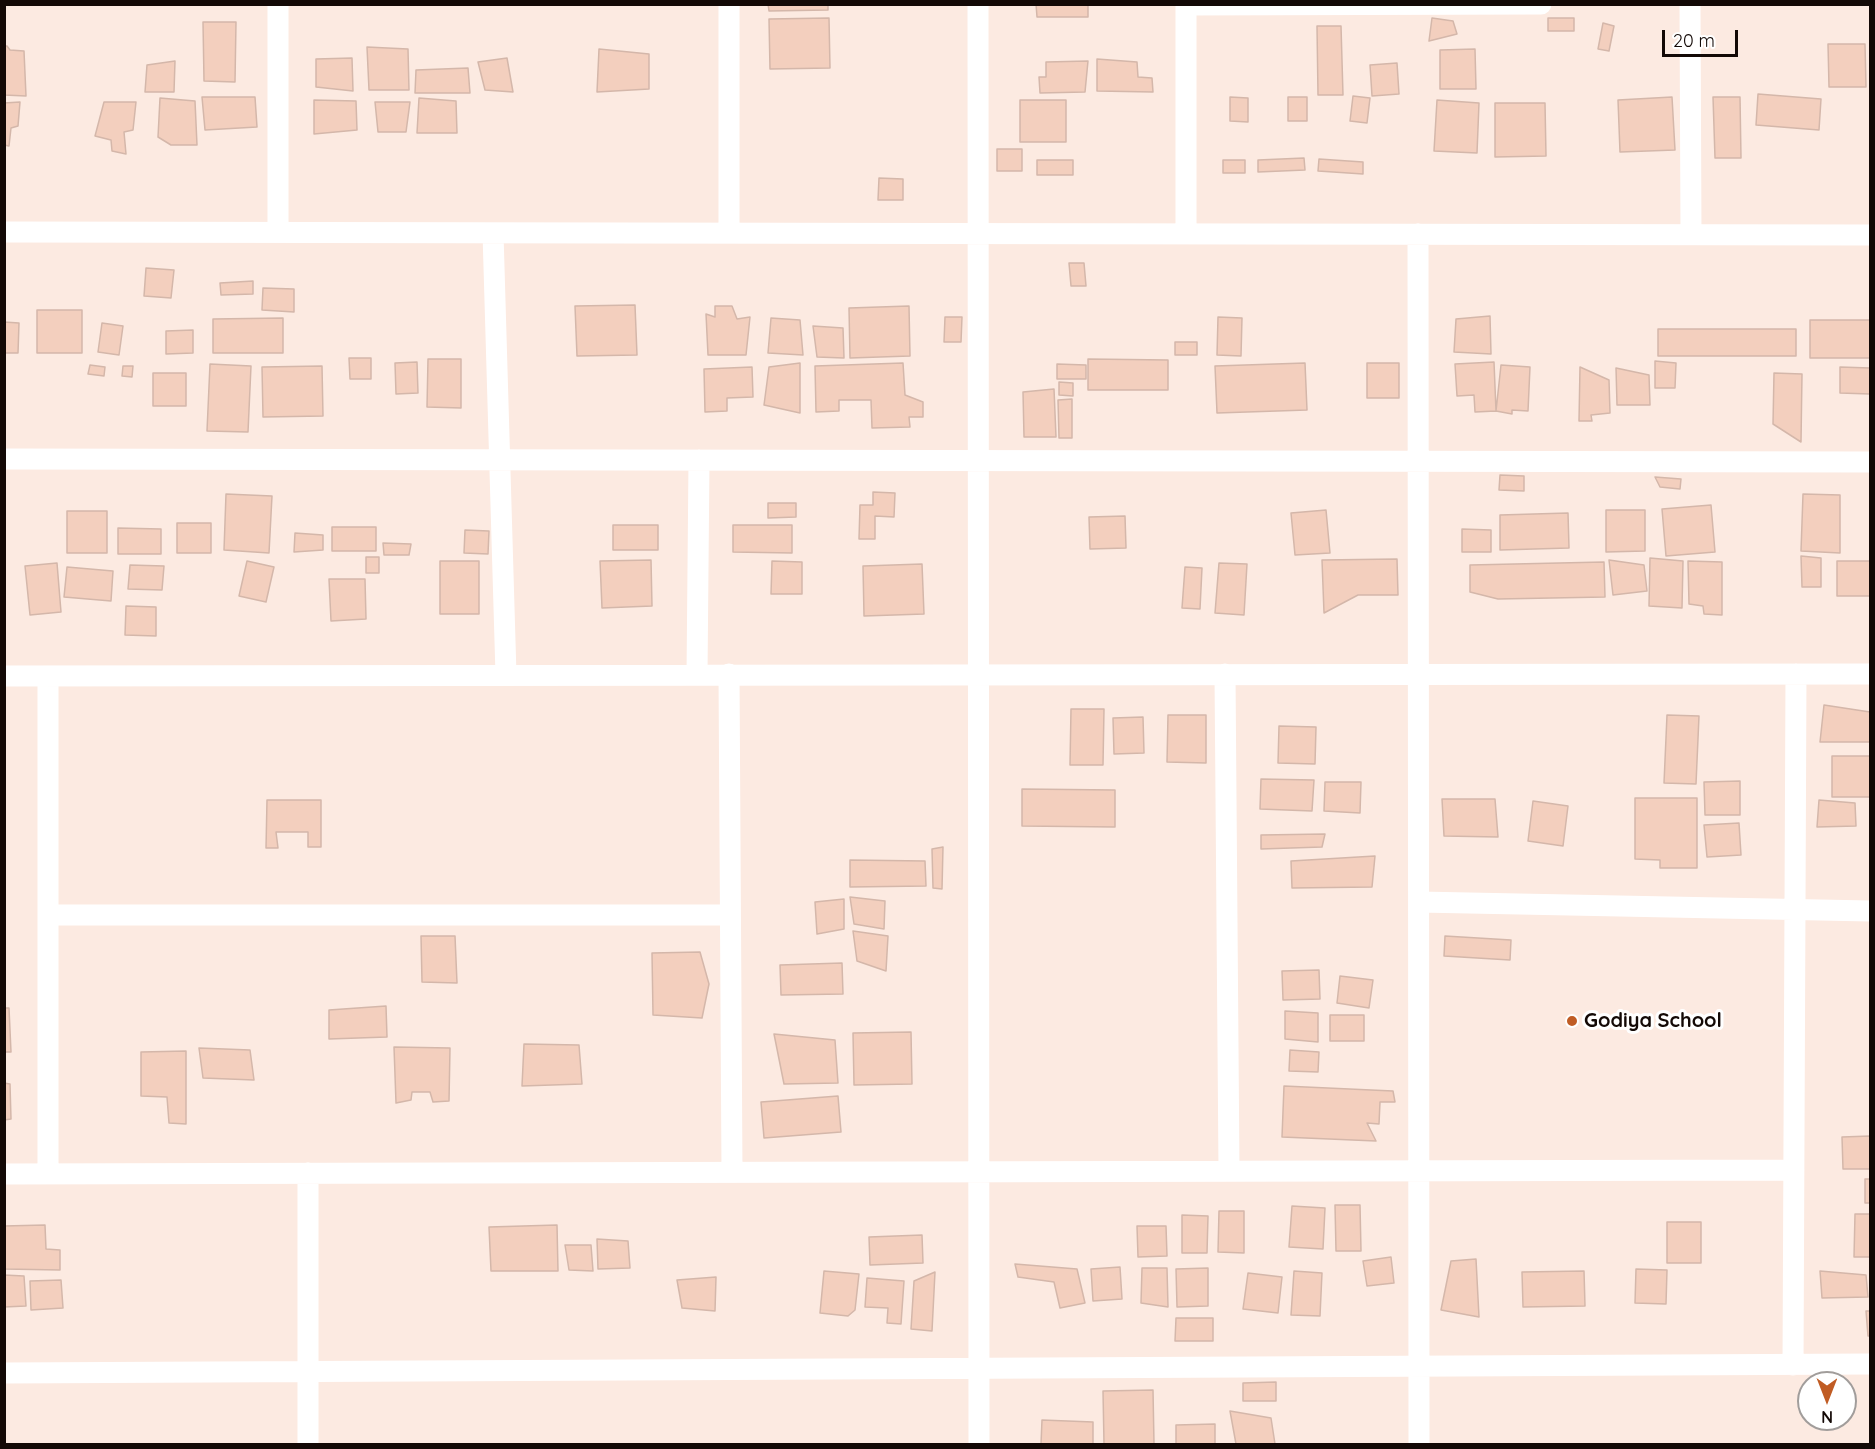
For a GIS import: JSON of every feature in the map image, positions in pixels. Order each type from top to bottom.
[{"type":"street","points":[[278,4],[278,232]]},
{"type":"street","points":[[729,4],[729,233]]},
{"type":"street","points":[[978,4],[979,1444]]},
{"type":"street","points":[[1186,234],[1186,5],[1540,4]]},
{"type":"street","points":[[1690,4],[1691,234]]},
{"type":"street","points":[[4,232],[1870,235]]},
{"type":"street","points":[[494,233],[498,460],[506,675]]},
{"type":"street","points":[[1418,234],[1419,1444]]},
{"type":"street","points":[[4,459],[1870,462]]},
{"type":"street","points":[[697,675],[699,460]]},
{"type":"street","points":[[729,674],[732,1172]]},
{"type":"street","points":[[1225,674],[1229,1172]]},
{"type":"street","points":[[1793,1365],[1796,674]]},
{"type":"street","points":[[4,676],[1870,674]]},
{"type":"street","points":[[48,676],[50,915],[48,1174]]},
{"type":"street","points":[[1419,902],[1870,911]]},
{"type":"street","points":[[50,915],[729,915]]},
{"type":"street","points":[[4,1174],[1794,1170]]},
{"type":"street","points":[[308,1173],[308,1444]]},
{"type":"street","points":[[4,1373],[1870,1364]]},
{"type":"building","points":[[768,4],[828,4],[828,10],[769,11]]},
{"type":"building","points":[[1036,4],[1088,4],[1088,17],[1037,17]]},
{"type":"building","points":[[829,18],[830,68],[770,69],[769,19]]},
{"type":"building","points":[[1432,18],[1453,21],[1457,34],[1429,41]]},
{"type":"building","points":[[1548,18],[1574,18],[1574,31],[1548,31]]},
{"type":"building","points":[[203,22],[236,22],[235,82],[204,81]]},
{"type":"building","points":[[1603,23],[1614,26],[1609,51],[1598,49]]},
{"type":"building","points":[[1317,26],[1341,26],[1343,95],[1318,95]]},
{"type":"building","points":[[1828,44],[1865,44],[1866,87],[1829,87]]},
{"type":"building","points":[[4,46],[10,50],[24,51],[26,96],[4,95]]},
{"type":"building","points":[[367,47],[408,49],[409,90],[369,90]]},
{"type":"building","points":[[599,49],[649,54],[649,89],[597,92]]},
{"type":"building","points":[[1475,49],[1476,89],[1440,89],[1440,50]]},
{"type":"building","points":[[352,58],[353,91],[316,87],[316,59]]},
{"type":"building","points":[[507,58],[513,92],[485,90],[478,62]]},
{"type":"building","points":[[1097,59],[1137,62],[1138,77],[1152,78],[1153,92],[1097,91]]},
{"type":"building","points":[[175,61],[174,92],[145,92],[147,65]]},
{"type":"building","points":[[1088,61],[1085,92],[1040,93],[1039,77],[1046,77],[1046,62]]},
{"type":"building","points":[[1397,63],[1399,94],[1372,96],[1370,65]]},
{"type":"building","points":[[468,68],[470,93],[415,93],[416,70]]},
{"type":"building","points":[[1758,94],[1821,99],[1819,130],[1756,125]]},
{"type":"building","points":[[1353,96],[1370,98],[1367,123],[1350,121]]},
{"type":"building","points":[[202,97],[255,97],[257,127],[205,130]]},
{"type":"building","points":[[1230,97],[1248,98],[1248,122],[1230,121]]},
{"type":"building","points":[[1288,97],[1307,97],[1307,121],[1288,121]]},
{"type":"building","points":[[1672,97],[1675,150],[1620,152],[1618,100]]},
{"type":"building","points":[[1713,97],[1740,97],[1741,158],[1715,158]]},
{"type":"building","points":[[160,98],[195,101],[197,145],[171,145],[158,137]]},
{"type":"building","points":[[419,98],[456,101],[457,133],[417,133]]},
{"type":"building","points":[[314,100],[356,101],[357,130],[314,134]]},
{"type":"building","points":[[1020,100],[1066,100],[1066,142],[1020,142]]},
{"type":"building","points":[[1437,100],[1479,103],[1477,153],[1434,151]]},
{"type":"building","points":[[20,102],[18,126],[11,128],[9,146],[4,145],[4,103]]},
{"type":"building","points":[[104,102],[136,102],[133,130],[124,132],[126,154],[112,151],[111,140],[95,136]]},
{"type":"building","points":[[375,102],[410,102],[406,132],[378,132]]},
{"type":"building","points":[[1495,103],[1545,103],[1546,156],[1495,157]]},
{"type":"building","points":[[997,149],[1022,149],[1022,171],[997,171]]},
{"type":"building","points":[[1304,158],[1305,170],[1258,172],[1258,160]]},
{"type":"building","points":[[1319,159],[1363,162],[1363,174],[1318,171]]},
{"type":"building","points":[[1037,160],[1073,160],[1073,175],[1037,175]]},
{"type":"building","points":[[1223,160],[1245,160],[1245,173],[1223,173]]},
{"type":"building","points":[[879,178],[903,179],[903,200],[878,200]]},
{"type":"building","points":[[1069,263],[1084,263],[1086,286],[1071,286]]},
{"type":"building","points":[[146,268],[174,270],[171,298],[144,296]]},
{"type":"building","points":[[253,281],[253,294],[221,295],[220,283]]},
{"type":"building","points":[[263,288],[294,289],[294,312],[262,310]]},
{"type":"building","points":[[635,305],[637,355],[577,356],[575,306]]},
{"type":"building","points":[[715,306],[732,306],[737,319],[750,317],[746,355],[708,355],[706,314],[715,317]]},
{"type":"building","points":[[909,306],[910,356],[850,358],[849,308]]},
{"type":"building","points":[[37,310],[82,310],[82,353],[37,353]]},
{"type":"building","points":[[1490,316],[1491,354],[1454,352],[1456,319]]},
{"type":"building","points":[[945,317],[962,317],[961,342],[944,342]]},
{"type":"building","points":[[1218,317],[1242,318],[1241,356],[1217,355]]},
{"type":"building","points":[[283,318],[283,353],[213,353],[213,319]]},
{"type":"building","points":[[771,318],[800,320],[803,355],[768,353]]},
{"type":"building","points":[[1810,320],[1870,320],[1870,358],[1810,358]]},
{"type":"building","points":[[4,322],[19,323],[18,353],[4,353]]},
{"type":"building","points":[[102,323],[123,326],[119,355],[98,352]]},
{"type":"building","points":[[813,326],[843,328],[844,358],[817,357]]},
{"type":"building","points":[[1658,329],[1796,329],[1796,356],[1658,356]]},
{"type":"building","points":[[193,330],[193,353],[166,354],[166,331]]},
{"type":"building","points":[[1175,342],[1197,342],[1197,355],[1175,355]]},
{"type":"building","points":[[349,358],[371,358],[371,379],[350,379]]},
{"type":"building","points":[[428,359],[461,359],[461,408],[427,407]]},
{"type":"building","points":[[1088,359],[1168,360],[1168,390],[1088,390]]},
{"type":"building","points":[[1655,361],[1676,363],[1675,388],[1655,388]]},
{"type":"building","points":[[417,362],[418,393],[396,394],[395,363]]},
{"type":"building","points":[[1494,362],[1496,411],[1475,412],[1474,395],[1457,396],[1455,364]]},
{"type":"building","points":[[800,363],[800,413],[764,405],[769,367]]},
{"type":"building","points":[[903,363],[905,395],[923,402],[923,417],[909,417],[910,427],[872,428],[871,400],[839,400],[839,411],[816,412],[815,366]]},
{"type":"building","points":[[1305,363],[1307,410],[1217,413],[1215,366]]},
{"type":"building","points":[[1367,363],[1399,363],[1399,398],[1367,398]]},
{"type":"building","points":[[210,364],[251,366],[248,432],[207,431]]},
{"type":"building","points":[[1057,364],[1086,365],[1086,379],[1057,379]]},
{"type":"building","points":[[90,365],[105,367],[104,376],[88,374]]},
{"type":"building","points":[[1501,365],[1530,367],[1528,411],[1512,410],[1512,414],[1496,411]]},
{"type":"building","points":[[123,366],[133,366],[132,377],[122,376]]},
{"type":"building","points":[[322,366],[323,416],[263,417],[262,367]]},
{"type":"building","points":[[752,367],[753,397],[727,398],[727,411],[705,412],[704,369]]},
{"type":"building","points":[[1580,367],[1609,380],[1610,413],[1591,415],[1592,421],[1579,421]]},
{"type":"building","points":[[1840,367],[1870,368],[1870,394],[1840,393]]},
{"type":"building","points":[[1616,368],[1649,375],[1650,405],[1617,405]]},
{"type":"building","points":[[153,373],[186,373],[186,406],[153,406]]},
{"type":"building","points":[[1774,373],[1802,374],[1801,442],[1773,424]]},
{"type":"building","points":[[1059,382],[1073,383],[1073,396],[1059,395]]},
{"type":"building","points":[[1054,389],[1056,437],[1024,437],[1023,392]]},
{"type":"building","points":[[1072,399],[1072,438],[1059,438],[1058,400]]},
{"type":"building","points":[[1500,475],[1524,476],[1524,491],[1499,490]]},
{"type":"building","points":[[1655,477],[1681,479],[1680,489],[1660,487]]},
{"type":"building","points":[[873,492],[895,493],[894,517],[875,516],[875,539],[859,539],[860,505],[873,505]]},
{"type":"building","points":[[226,494],[272,496],[269,553],[224,550]]},
{"type":"building","points":[[1803,494],[1840,495],[1840,553],[1801,551]]},
{"type":"building","points":[[768,503],[796,503],[796,517],[768,518]]},
{"type":"building","points":[[1711,505],[1715,552],[1666,556],[1662,509]]},
{"type":"building","points":[[1326,510],[1330,553],[1295,555],[1291,513]]},
{"type":"building","points":[[1606,510],[1645,510],[1645,551],[1606,552]]},
{"type":"building","points":[[67,511],[107,511],[107,553],[67,553]]},
{"type":"building","points":[[1568,513],[1569,548],[1500,550],[1500,515]]},
{"type":"building","points":[[1125,516],[1126,548],[1090,549],[1089,517]]},
{"type":"building","points":[[177,523],[211,523],[211,553],[177,553]]},
{"type":"building","points":[[613,525],[658,525],[658,550],[613,550]]},
{"type":"building","points":[[733,525],[792,525],[792,553],[733,552]]},
{"type":"building","points":[[332,527],[376,527],[376,551],[332,551]]},
{"type":"building","points":[[118,528],[161,529],[161,554],[118,554]]},
{"type":"building","points":[[1462,529],[1491,530],[1491,552],[1462,552]]},
{"type":"building","points":[[465,530],[489,531],[488,554],[464,553]]},
{"type":"building","points":[[295,533],[323,535],[323,550],[294,552]]},
{"type":"building","points":[[383,543],[411,544],[409,555],[384,555]]},
{"type":"building","points":[[1801,556],[1821,558],[1821,587],[1802,587]]},
{"type":"building","points":[[366,557],[379,557],[379,573],[366,573]]},
{"type":"building","points":[[1650,558],[1683,561],[1682,608],[1649,606]]},
{"type":"building","points":[[1397,559],[1398,595],[1358,595],[1324,613],[1322,560]]},
{"type":"building","points":[[651,560],[652,606],[602,608],[600,561]]},
{"type":"building","points":[[1609,560],[1644,565],[1647,591],[1613,595]]},
{"type":"building","points":[[247,561],[274,567],[266,602],[239,596]]},
{"type":"building","points":[[440,561],[479,561],[479,614],[440,614]]},
{"type":"building","points":[[772,561],[802,562],[802,594],[771,594]]},
{"type":"building","points":[[1688,561],[1722,562],[1722,615],[1704,614],[1703,606],[1689,604]]},
{"type":"building","points":[[1837,561],[1870,561],[1870,596],[1837,596]]},
{"type":"building","points":[[1604,562],[1605,597],[1498,599],[1470,592],[1470,565]]},
{"type":"building","points":[[57,563],[61,612],[30,615],[25,566]]},
{"type":"building","points":[[1219,563],[1247,564],[1244,615],[1215,613]]},
{"type":"building","points":[[922,564],[924,614],[864,616],[863,566]]},
{"type":"building","points":[[130,565],[164,566],[162,590],[128,589]]},
{"type":"building","points":[[67,567],[113,571],[111,601],[64,597]]},
{"type":"building","points":[[1185,567],[1202,568],[1200,609],[1182,608]]},
{"type":"building","points":[[329,579],[365,579],[366,619],[331,621]]},
{"type":"building","points":[[126,606],[156,607],[156,636],[125,635]]},
{"type":"building","points":[[1824,705],[1870,712],[1870,742],[1820,742]]},
{"type":"building","points":[[1071,709],[1104,709],[1103,765],[1070,765]]},
{"type":"building","points":[[1168,715],[1206,715],[1206,763],[1167,762]]},
{"type":"building","points":[[1667,715],[1699,716],[1696,784],[1664,783]]},
{"type":"building","points":[[1143,717],[1144,753],[1114,754],[1113,718]]},
{"type":"building","points":[[1279,726],[1316,727],[1315,764],[1278,763]]},
{"type":"building","points":[[1832,756],[1870,756],[1870,797],[1832,797]]},
{"type":"building","points":[[1261,779],[1314,780],[1312,811],[1260,809]]},
{"type":"building","points":[[1740,781],[1740,815],[1705,815],[1704,782]]},
{"type":"building","points":[[1325,782],[1361,782],[1360,813],[1324,811]]},
{"type":"building","points":[[1022,789],[1115,790],[1115,827],[1022,826]]},
{"type":"building","points":[[1635,798],[1697,798],[1697,868],[1660,868],[1660,860],[1635,859]]},
{"type":"building","points":[[1442,799],[1495,799],[1498,837],[1444,836]]},
{"type":"building","points":[[267,800],[321,800],[321,847],[308,847],[308,832],[276,832],[278,848],[266,848]]},
{"type":"building","points":[[1819,800],[1855,803],[1856,826],[1817,827]]},
{"type":"building","points":[[1533,801],[1568,806],[1563,846],[1528,841]]},
{"type":"building","points":[[1739,823],[1741,855],[1707,857],[1704,825]]},
{"type":"building","points":[[1325,834],[1322,847],[1261,849],[1261,835]]},
{"type":"building","points":[[943,847],[942,889],[933,888],[932,849]]},
{"type":"building","points":[[1375,856],[1372,887],[1292,888],[1291,861]]},
{"type":"building","points":[[850,860],[925,861],[926,886],[850,887]]},
{"type":"building","points":[[850,897],[885,901],[884,929],[854,924]]},
{"type":"building","points":[[844,899],[844,929],[817,934],[815,902]]},
{"type":"building","points":[[853,931],[888,936],[886,971],[857,961]]},
{"type":"building","points":[[421,936],[455,936],[457,983],[422,982]]},
{"type":"building","points":[[1445,936],[1511,940],[1510,960],[1444,956]]},
{"type":"building","points":[[700,952],[709,984],[702,1018],[653,1015],[652,953]]},
{"type":"building","points":[[842,963],[843,994],[781,995],[780,965]]},
{"type":"building","points":[[1319,970],[1320,999],[1283,1000],[1282,971]]},
{"type":"building","points":[[1340,976],[1373,980],[1369,1008],[1337,1003]]},
{"type":"building","points":[[386,1006],[387,1037],[329,1039],[329,1010]]},
{"type":"building","points":[[4,1008],[9,1008],[11,1052],[4,1052]]},
{"type":"building","points":[[1285,1011],[1318,1013],[1318,1042],[1285,1039]]},
{"type":"building","points":[[1330,1015],[1364,1015],[1364,1041],[1330,1041]]},
{"type":"building","points":[[911,1032],[912,1084],[854,1085],[853,1033]]},
{"type":"building","points":[[774,1034],[835,1040],[838,1083],[784,1084]]},
{"type":"building","points":[[524,1044],[579,1045],[582,1084],[522,1086]]},
{"type":"building","points":[[394,1047],[450,1048],[449,1101],[433,1102],[430,1092],[412,1092],[411,1100],[396,1103]]},
{"type":"building","points":[[199,1048],[250,1050],[254,1080],[203,1078]]},
{"type":"building","points":[[1290,1050],[1319,1052],[1318,1072],[1289,1071]]},
{"type":"building","points":[[186,1051],[186,1124],[169,1123],[167,1097],[141,1096],[141,1052]]},
{"type":"building","points":[[4,1083],[10,1084],[11,1119],[4,1120]]},
{"type":"building","points":[[1284,1086],[1393,1091],[1395,1102],[1380,1102],[1379,1124],[1367,1123],[1376,1141],[1282,1137]]},
{"type":"building","points":[[838,1096],[841,1132],[764,1138],[761,1102]]},
{"type":"building","points":[[1870,1136],[1870,1169],[1843,1169],[1842,1137]]},
{"type":"building","points":[[1865,1179],[1870,1179],[1870,1203],[1865,1203]]},
{"type":"building","points":[[1335,1205],[1360,1205],[1361,1251],[1336,1251]]},
{"type":"building","points":[[1292,1206],[1325,1208],[1323,1249],[1289,1247]]},
{"type":"building","points":[[1219,1211],[1244,1211],[1244,1253],[1218,1252]]},
{"type":"building","points":[[1855,1214],[1870,1214],[1870,1257],[1854,1257]]},
{"type":"building","points":[[1182,1215],[1208,1216],[1207,1253],[1182,1253]]},
{"type":"building","points":[[1667,1222],[1701,1222],[1701,1263],[1667,1263]]},
{"type":"building","points":[[45,1225],[46,1249],[60,1250],[60,1270],[4,1269],[4,1226]]},
{"type":"building","points":[[557,1225],[558,1271],[491,1271],[489,1227]]},
{"type":"building","points":[[1137,1226],[1166,1226],[1167,1256],[1138,1257]]},
{"type":"building","points":[[922,1235],[923,1263],[870,1265],[869,1237]]},
{"type":"building","points":[[597,1239],[628,1241],[630,1268],[598,1269]]},
{"type":"building","points":[[565,1245],[591,1245],[593,1271],[569,1270]]},
{"type":"building","points":[[1391,1257],[1394,1283],[1367,1286],[1363,1261]]},
{"type":"building","points":[[1476,1259],[1479,1317],[1441,1310],[1451,1261]]},
{"type":"building","points":[[1015,1264],[1077,1269],[1085,1303],[1060,1308],[1054,1282],[1018,1277]]},
{"type":"building","points":[[1120,1267],[1122,1299],[1093,1301],[1091,1269]]},
{"type":"building","points":[[1142,1268],[1167,1268],[1168,1307],[1141,1303]]},
{"type":"building","points":[[1208,1268],[1208,1306],[1177,1307],[1176,1269]]},
{"type":"building","points":[[1636,1269],[1667,1270],[1666,1304],[1635,1303]]},
{"type":"building","points":[[824,1271],[859,1274],[855,1310],[848,1316],[820,1313]]},
{"type":"building","points":[[1294,1271],[1322,1273],[1320,1316],[1291,1315]]},
{"type":"building","points":[[1584,1271],[1585,1306],[1523,1307],[1522,1272]]},
{"type":"building","points":[[1820,1271],[1866,1275],[1868,1297],[1822,1298]]},
{"type":"building","points":[[935,1272],[932,1331],[911,1329],[914,1281]]},
{"type":"building","points":[[1248,1273],[1282,1277],[1278,1313],[1243,1309]]},
{"type":"building","points":[[4,1275],[24,1276],[26,1306],[4,1307]]},
{"type":"building","points":[[716,1277],[715,1311],[682,1308],[677,1280]]},
{"type":"building","points":[[867,1278],[904,1281],[901,1324],[887,1323],[888,1308],[865,1307]]},
{"type":"building","points":[[61,1280],[63,1308],[31,1310],[30,1281]]},
{"type":"building","points":[[1866,1311],[1870,1311],[1870,1336],[1868,1336]]},
{"type":"building","points":[[1176,1318],[1213,1318],[1213,1341],[1175,1341]]},
{"type":"building","points":[[1276,1382],[1276,1401],[1243,1401],[1243,1383]]},
{"type":"building","points":[[1153,1390],[1154,1444],[1104,1444],[1103,1391]]},
{"type":"building","points":[[1230,1411],[1271,1418],[1275,1444],[1236,1444]]},
{"type":"building","points":[[1042,1420],[1093,1422],[1093,1444],[1041,1444]]},
{"type":"building","points":[[1215,1424],[1215,1444],[1176,1444],[1176,1425]]},
{"type":"place","name":"Godiya School","points":[[1572,1021]]}]
